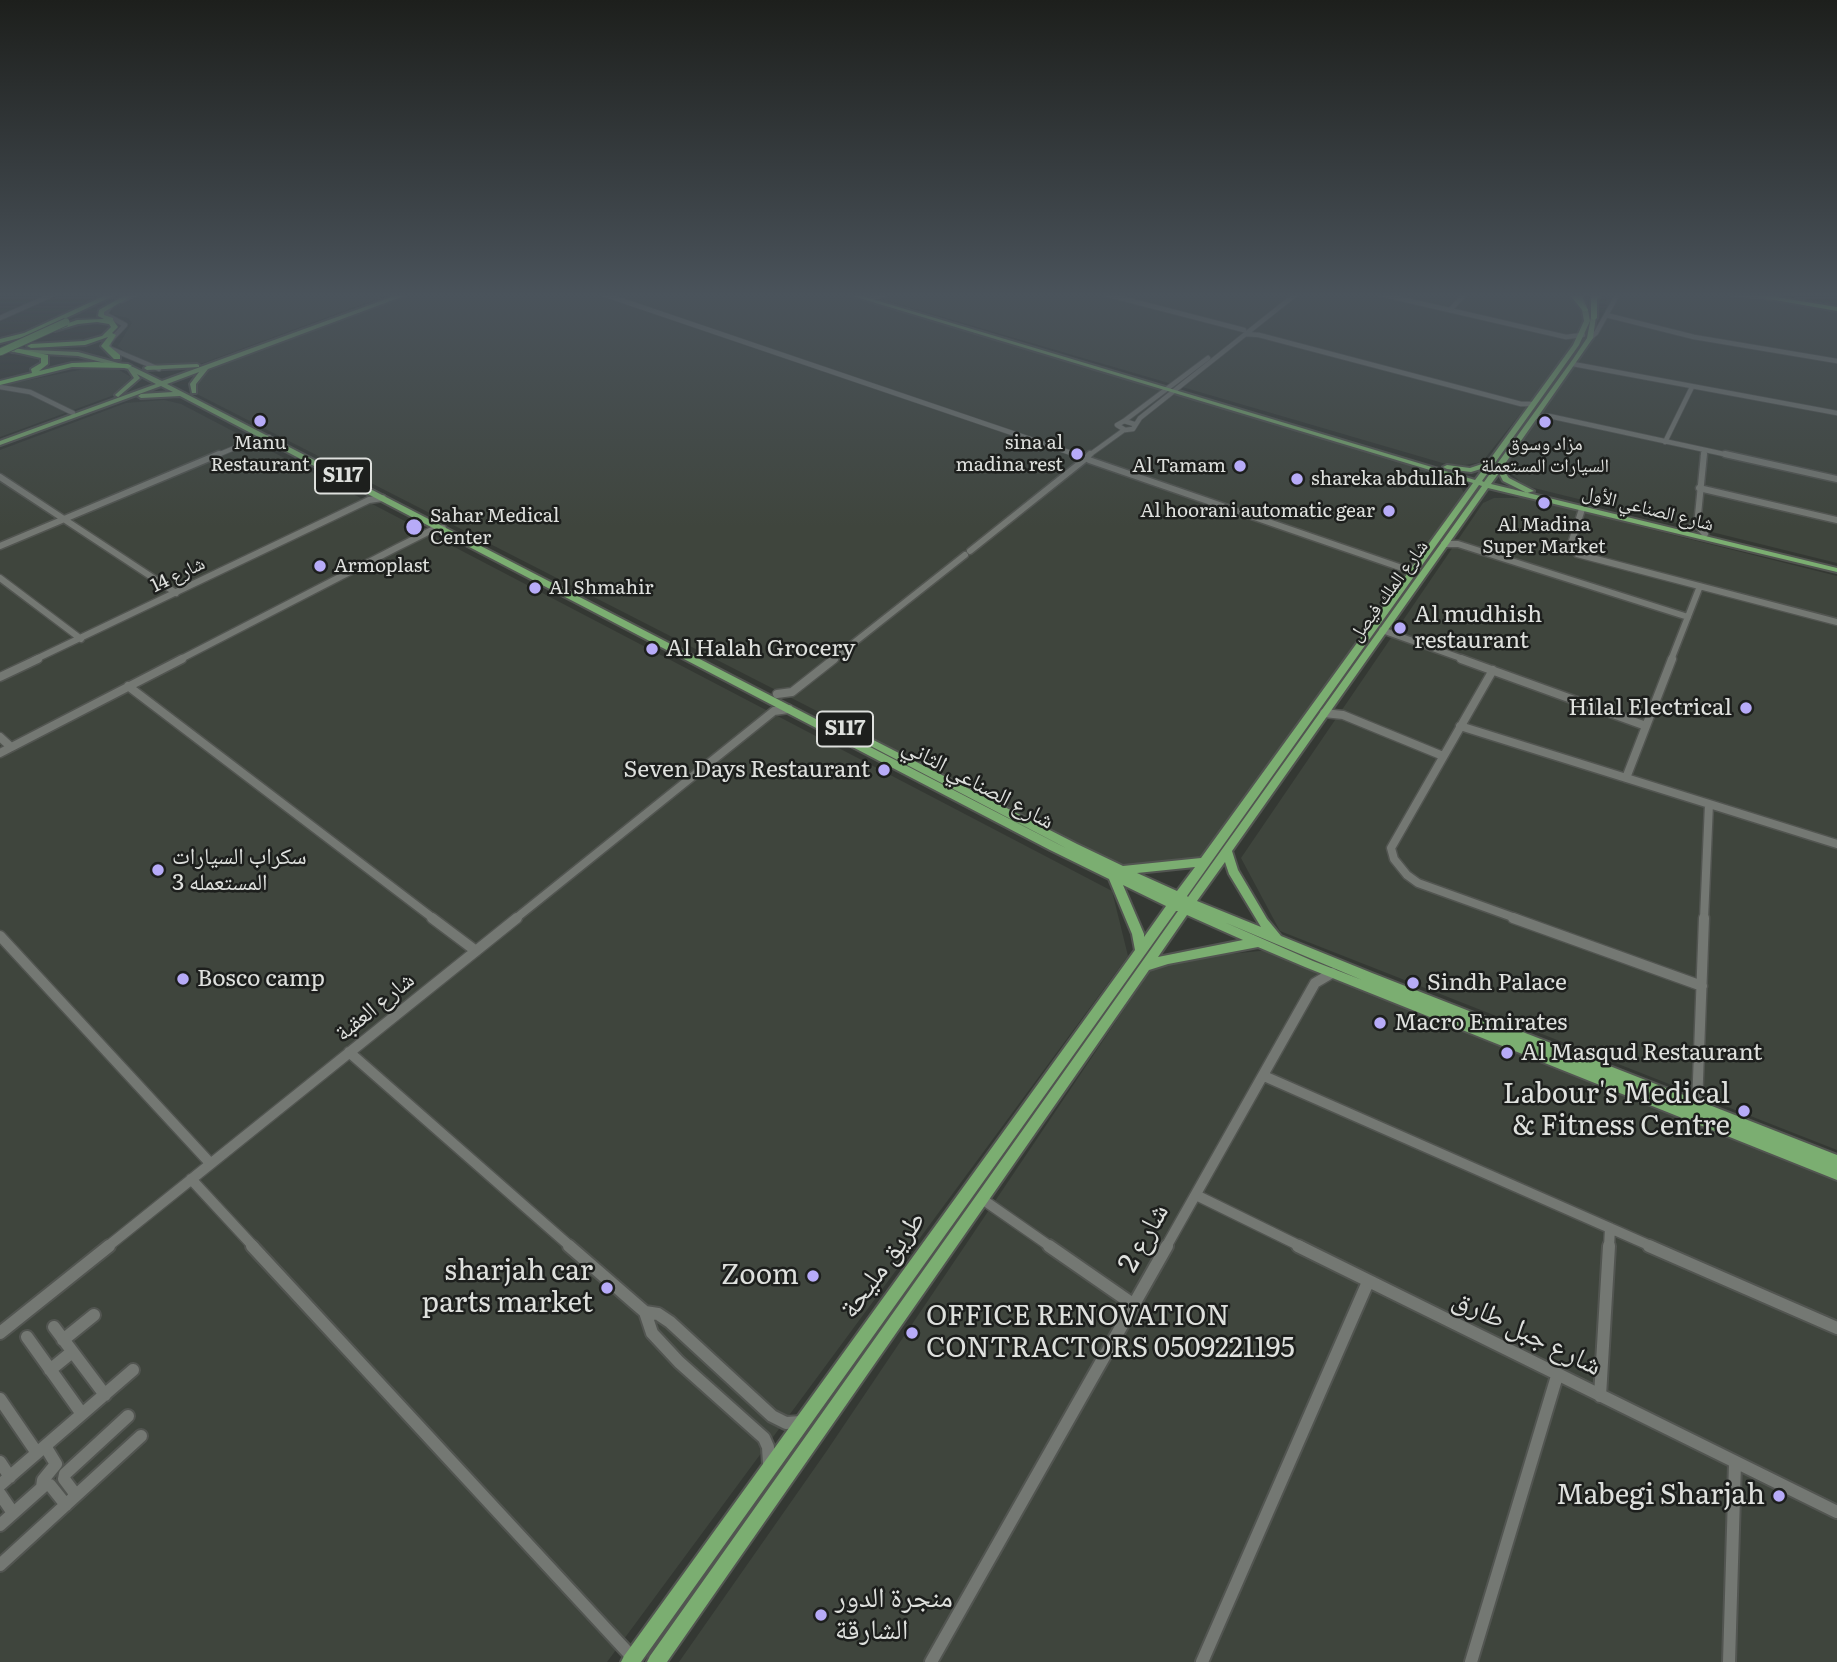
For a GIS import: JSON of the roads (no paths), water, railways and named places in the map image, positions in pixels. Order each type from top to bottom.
[{"type":"highway","points":[[0,384],[30,372]]},
{"type":"highway","points":[[0,384],[47,372]]},
{"type":"main road","points":[[110,399],[126,390],[135,380],[137,375],[133,372]]},
{"type":"main road","name":"شارع الصناعي الثاني","points":[[141,372],[194,392],[775,702]]},
{"type":"main road","name":"شارع الصناعي الثاني","points":[[151,372],[183,394],[371,496],[383,498],[444,528],[775,702],[791,700],[1117,873],[1259,942],[1837,1173]]},
{"type":"main road","points":[[0,441],[121,399],[190,372]]},
{"type":"main road","points":[[194,392],[193,384],[202,372]]},
{"type":"main road","name":"شارع الصناعي الأول","points":[[1113,372],[1516,493],[1837,568]]},
{"type":"main road","name":"شارع الصناعي الأول","points":[[1117,372],[1159,385]]},
{"type":"main road","name":"شارع الملك فيصل","points":[[1176,901],[1557,372]]},
{"type":"main road","name":"شارع الملك فيصل","points":[[1188,907],[1382,629],[1567,372]]},
{"type":"main road","points":[[0,441],[165,381]]},
{"type":"main road","points":[[1159,385],[1176,390]]},
{"type":"main road","points":[[1541,393],[1544,395],[1541,401],[1545,402]]},
{"type":"main road","points":[[121,399],[183,394]]},
{"type":"main road","points":[[1439,468],[1471,470],[1490,462]]},
{"type":"main road","points":[[1439,468],[1459,481],[1467,494]]},
{"type":"main road","points":[[1499,468],[1506,479],[1530,491]]},
{"type":"main road","points":[[1488,483],[1550,496]]},
{"type":"main road","name":"شارع الصناعي الأول","points":[[1488,483],[1530,491],[1837,568]]},
{"type":"main road","points":[[1475,500],[1496,492],[1516,493]]},
{"type":"main road","points":[[1227,852],[1231,867],[1259,917],[1281,941]]},
{"type":"main road","points":[[1204,862],[1117,873],[1138,934],[1143,959],[1168,959],[1259,942]]},
{"type":"main road","name":"طريق مليحة","points":[[656,1662],[982,1199],[1143,959],[1176,901]]},
{"type":"main road","name":"شارع الصناعي الثاني","points":[[1188,907],[1281,941],[1837,1161]]},
{"type":"main road","name":"طريق مليحة","points":[[632,1660],[769,1468],[1143,959],[1188,907]]},
{"type":"street","points":[[831,372],[1402,568],[1418,567]]},
{"type":"street","points":[[1117,430],[1135,427],[1134,424],[1197,372]]},
{"type":"street","points":[[1398,372],[1521,404],[1533,404]]},
{"type":"street","points":[[1619,372],[1837,413]]},
{"type":"street","points":[[0,384],[30,392],[73,413]]},
{"type":"street","points":[[1665,442],[1692,387]]},
{"type":"street","points":[[775,702],[791,700],[1086,458],[1117,430],[1118,423],[1176,390]]},
{"type":"street","points":[[1521,404],[1528,410]]},
{"type":"street","points":[[1537,414],[1837,479]]},
{"type":"street","points":[[1124,421],[1134,424]]},
{"type":"street","points":[[0,546],[262,436]]},
{"type":"street","points":[[1704,450],[1697,525],[1705,534]]},
{"type":"street","points":[[0,477],[176,593]]},
{"type":"street","points":[[1699,488],[1837,520]]},
{"type":"street","name":"شارع 14","points":[[0,677],[371,496]]},
{"type":"street","points":[[1582,509],[1570,547],[1577,554],[1837,622]]},
{"type":"street","points":[[429,531],[435,524]]},
{"type":"street","points":[[1686,529],[1697,525]]},
{"type":"street","points":[[0,753],[429,531],[444,528]]},
{"type":"street","points":[[1447,540],[1688,617]]},
{"type":"street","points":[[1402,568],[1411,577]]},
{"type":"street","points":[[0,578],[80,639]]},
{"type":"street","points":[[1626,778],[1700,586]]},
{"type":"street","points":[[1382,629],[1646,726]]},
{"type":"street","points":[[1493,670],[1391,844],[1395,859],[1410,878],[1702,986]]},
{"type":"street","points":[[128,687],[475,950]]},
{"type":"street","name":"شارع العقبة","points":[[0,1333],[475,950],[775,702]]},
{"type":"street","points":[[1331,704],[1343,715]]},
{"type":"street","points":[[1324,713],[1343,715],[1443,756]]},
{"type":"street","points":[[1460,726],[1837,844]]},
{"type":"street","points":[[0,737],[11,747]]},
{"type":"street","points":[[1697,1106],[1709,804]]},
{"type":"street","points":[[0,936],[210,1163]]},
{"type":"street","points":[[1309,964],[1315,983],[1332,973]]},
{"type":"street","name":"شارع 2","points":[[931,1662],[1315,983]]},
{"type":"street","points":[[349,1052],[645,1312],[652,1333],[679,1363],[764,1438],[770,1457],[769,1468]]},
{"type":"street","points":[[1264,1076],[1837,1328]]},
{"type":"street","points":[[191,1179],[632,1660]]},
{"type":"street","name":"شارع جبل طارق","points":[[1196,1195],[1837,1513]]},
{"type":"street","points":[[982,1199],[1134,1305]]},
{"type":"street","points":[[1600,1396],[1610,1228]]},
{"type":"street","points":[[1202,1662],[1368,1282]]},
{"type":"street","points":[[645,1312],[659,1314],[670,1322],[772,1416],[786,1423],[803,1422]]},
{"type":"street","points":[[63,1340],[94,1315]]},
{"type":"street","points":[[54,1327],[105,1395]]},
{"type":"street","points":[[27,1338],[82,1414]]},
{"type":"street","points":[[50,1370],[72,1352]]},
{"type":"street","points":[[0,1462],[5,1481],[133,1370]]},
{"type":"street","points":[[1471,1662],[1557,1376]]},
{"type":"street","points":[[2,1406],[56,1464],[43,1480],[42,1487]]},
{"type":"street","points":[[76,1495],[64,1479],[65,1474],[128,1416]]},
{"type":"street","points":[[0,1564],[141,1436]]},
{"type":"street","points":[[1729,1662],[1735,1462]]},
{"type":"street","points":[[0,1525],[42,1487],[50,1485],[66,1505]]},
{"type":"street","points":[[0,1494],[13,1513]]},
{"type":"place","name":"Manu Restaurant","points":[[260,421]]},
{"type":"place","name":"مزاد وسوق السيارات المستعملة","points":[[1545,422]]},
{"type":"place","name":"sina al madina rest","points":[[1077,454]]},
{"type":"place","name":"Al Tamam","points":[[1240,466]]},
{"type":"place","name":"shareka abdullah","points":[[1297,479]]},
{"type":"place","name":"Al Madina Super Market","points":[[1544,503]]},
{"type":"place","name":"Al hoorani automatic gear","points":[[1389,511]]},
{"type":"place","name":"Sahar Medical Center","points":[[414,527]]},
{"type":"place","name":"Armoplast","points":[[320,566]]},
{"type":"place","name":"Al Shmahir","points":[[535,588]]},
{"type":"place","name":"Al mudhish restaurant","points":[[1400,628]]},
{"type":"place","name":"Al Halah Grocery","points":[[652,649]]},
{"type":"place","name":"Hilal Electrical","points":[[1746,708]]},
{"type":"place","name":"Seven Days Restaurant","points":[[884,770]]},
{"type":"place","name":"سكراب السيارات المستعمله 3","points":[[158,870]]},
{"type":"place","name":"Bosco camp","points":[[183,979]]},
{"type":"place","name":"Sindh Palace","points":[[1413,983]]},
{"type":"place","name":"Macro Emirates","points":[[1380,1023]]},
{"type":"place","name":"Al Masqud Restaurant","points":[[1507,1053]]},
{"type":"place","name":"Labour's Medical & Fitness Centre","points":[[1744,1111]]},
{"type":"place","name":"Zoom","points":[[813,1276]]},
{"type":"place","name":"sharjah car parts market","points":[[607,1288]]},
{"type":"place","name":"OFFICE RENOVATION CONTRACTORS 0509221195","points":[[912,1333]]},
{"type":"place","name":"Mabegi Sharjah","points":[[1779,1496]]},
{"type":"place","name":"منجرة الدور الشارقة","points":[[821,1615]]}]
